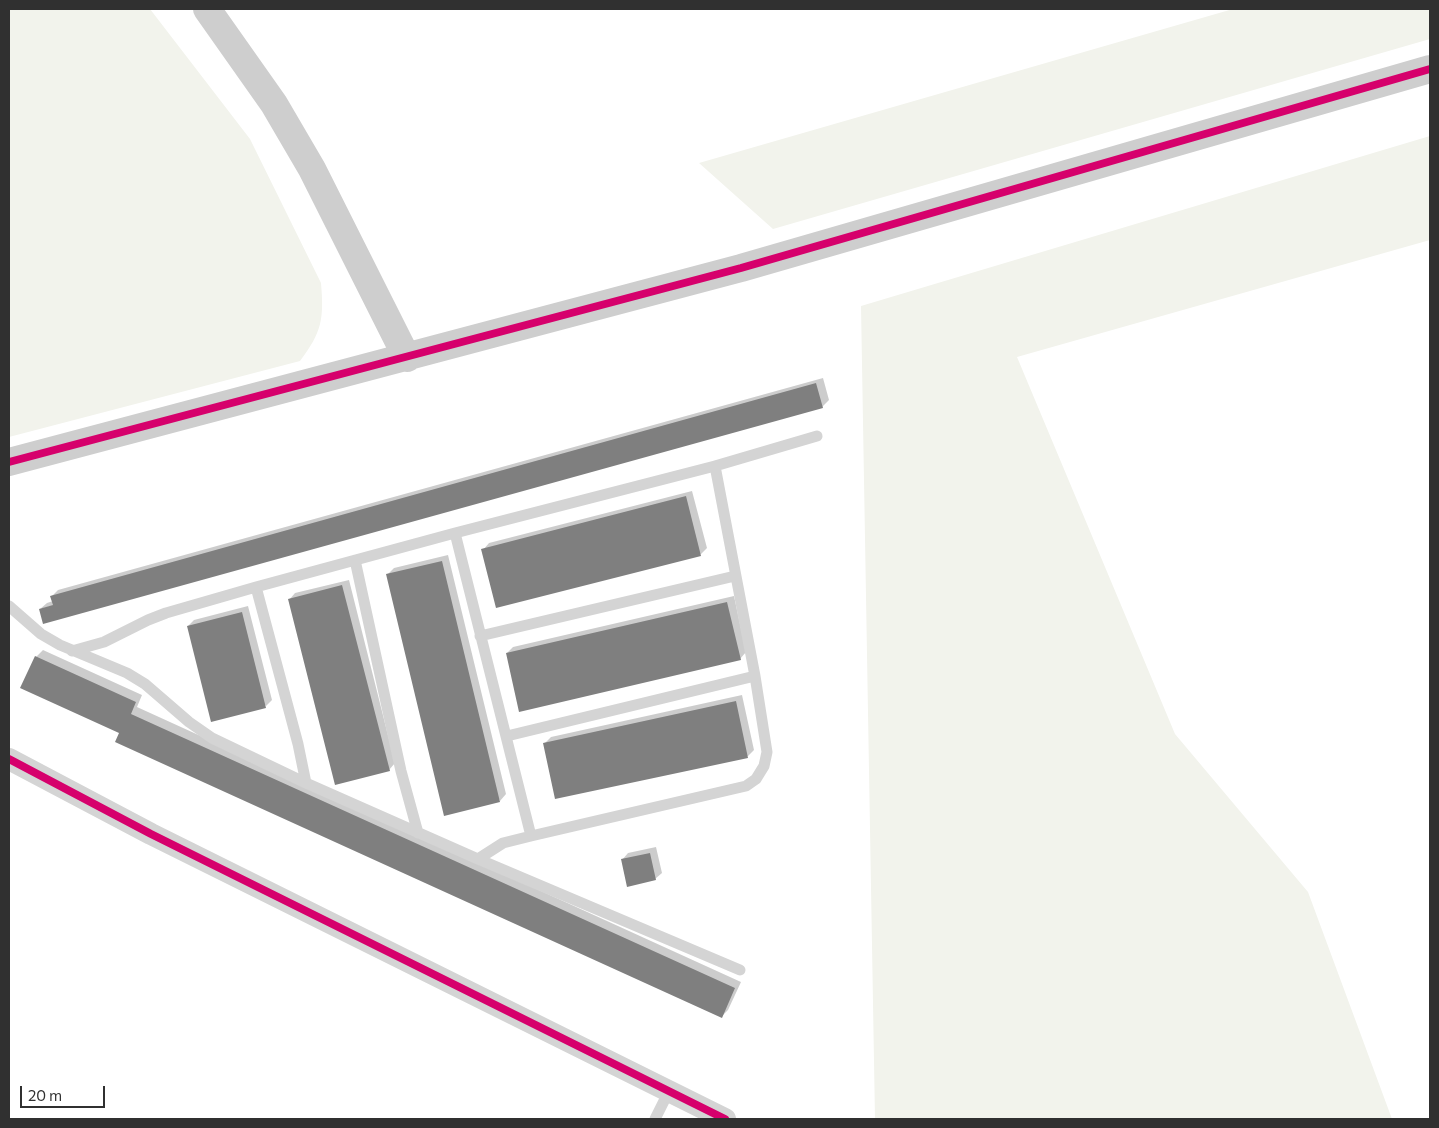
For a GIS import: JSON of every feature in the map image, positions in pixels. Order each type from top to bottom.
[{"type":"street","points":[[207,9],[274,104],[312,169],[407,358]]},
{"type":"street","points":[[9,462],[741,268],[1430,69]]},
{"type":"street","points":[[9,759],[151,834],[725,1119]]},
{"type":"lane","points":[[72,651],[104,642],[166,613],[256,587],[714,466],[817,436]]},
{"type":"lane","points":[[478,859],[503,843],[746,786],[756,779],[764,766],[767,752],[714,466]]},
{"type":"lane","points":[[455,533],[531,836]]},
{"type":"lane","points":[[355,560],[401,771],[418,833]]},
{"type":"lane","points":[[480,636],[735,576]]},
{"type":"lane","points":[[256,587],[298,744],[306,783]]},
{"type":"lane","points":[[9,606],[41,634],[72,651],[127,672],[145,684],[189,722],[212,738],[418,833],[740,970]]},
{"type":"lane","points":[[507,736],[754,676]]},
{"type":"lane","points":[[655,1119],[670,1092]]},
{"type":"shaded area","points":[[9,9],[150,9],[250,139],[321,283],[322,306],[320,325],[313,342],[300,361],[9,437]]},
{"type":"shaded area","points":[[1233,9],[1430,9],[1430,39],[773,229],[699,163]]},
{"type":"shaded area","points":[[1430,136],[1430,240],[1017,357],[1175,734],[1308,892],[1392,1119],[875,1119],[861,306]]},
{"type":"building","points":[[816,383],[823,408],[43,624],[39,609],[53,605],[50,596]]},
{"type":"building","points":[[686,496],[701,556],[496,608],[481,549]]},
{"type":"building","points":[[442,561],[500,802],[444,816],[386,574]]},
{"type":"building","points":[[342,585],[390,771],[335,785],[288,599]]},
{"type":"building","points":[[727,602],[741,660],[519,712],[506,653]]},
{"type":"building","points":[[242,612],[266,708],[211,722],[187,626]]},
{"type":"building","points":[[35,656],[136,702],[131,714],[735,988],[722,1018],[115,742],[119,733],[20,688]]},
{"type":"building","points":[[736,701],[748,758],[555,799],[543,743]]},
{"type":"building","points":[[650,853],[656,880],[627,887],[621,859]]},
{"type":"cycle path","points":[[9,462],[741,268],[1430,69]]},
{"type":"cycle path","points":[[9,759],[151,834],[725,1119]]}]
